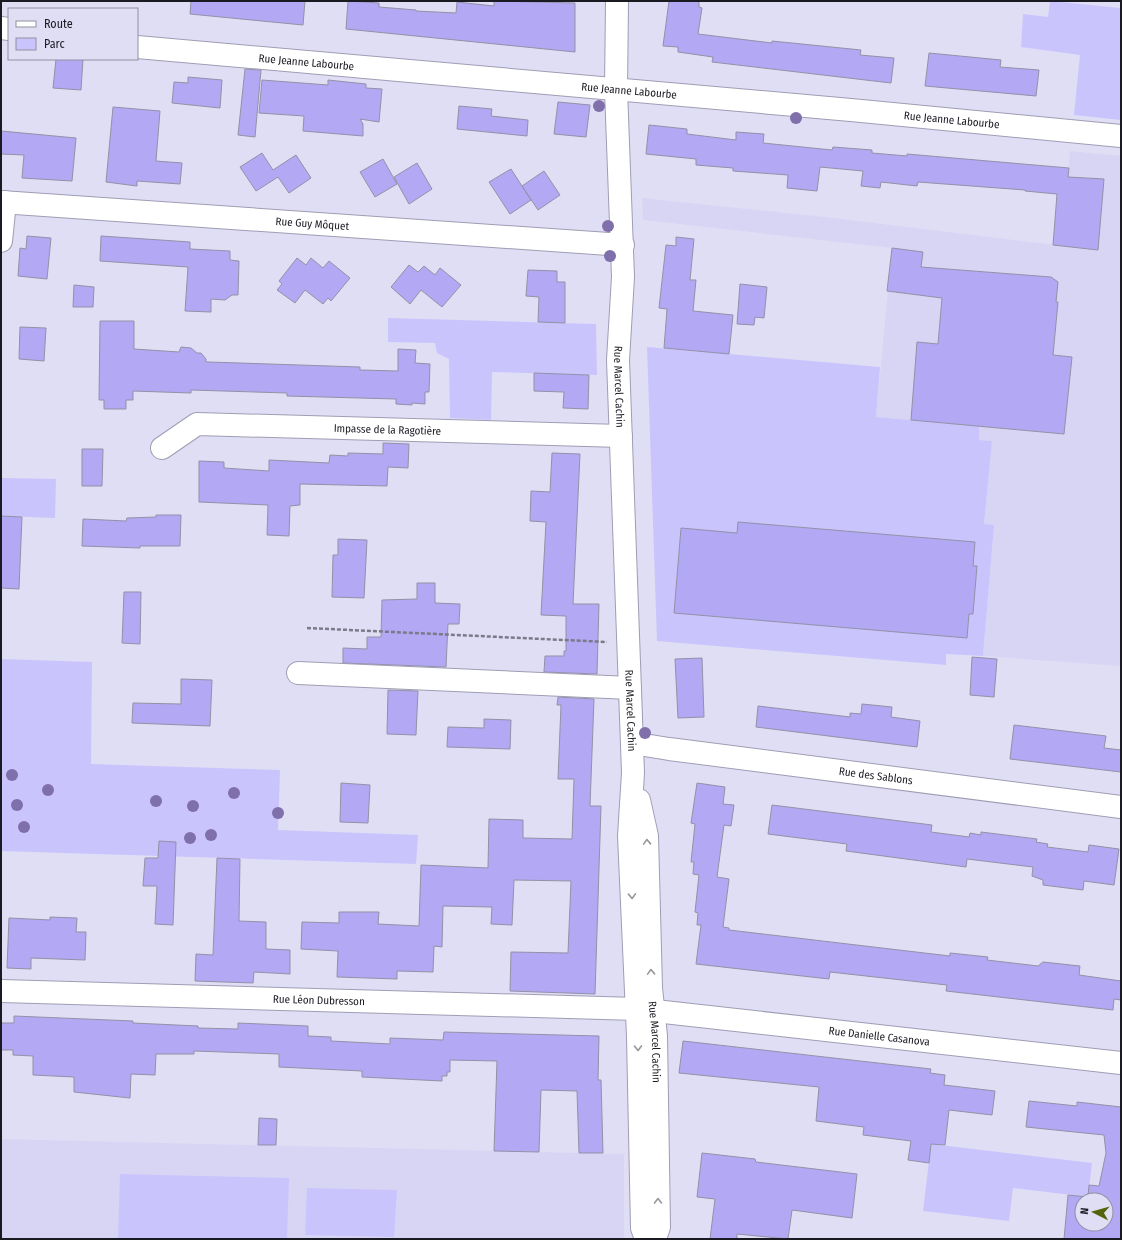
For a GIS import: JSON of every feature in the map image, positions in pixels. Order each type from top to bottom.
[{"type":"street","name":"Rue Marcel Cachin","points":[[616,1],[616,90],[624,277],[618,360],[633,773],[629,836],[646,1010],[659,1226],[655,1239]]},
{"type":"street","name":"Rue Jeanne Labourbe","points":[[138,47],[1121,136]]},
{"type":"street","name":"Rue Guy Môquet","points":[[3,202],[623,245]]},
{"type":"street","points":[[1,241],[3,202]]},
{"type":"street","name":"Impasse de la Ragotière","points":[[162,448],[197,424],[621,436]]},
{"type":"street","points":[[298,672],[630,688]]},
{"type":"street","name":"Rue des Sablons","points":[[632,743],[1121,807]]},
{"type":"street","name":"Rue Léon Dubresson","points":[[1,990],[646,1010]]},
{"type":"street","name":"Rue Marcel Cachin","points":[[646,1010],[642,1228],[646,1239]]},
{"type":"street","name":"Rue Danielle Casanova","points":[[646,1010],[1121,1063]]},
{"type":"path","points":[[307,628],[628,643]]},
{"type":"shaded area","points":[[1070,151],[1121,156],[1121,666],[983,656],[994,526],[984,524],[992,441],[979,440],[979,426],[876,417],[892,248],[643,220],[642,198],[825,217],[1063,246]]},
{"type":"shaded area","points":[[1,1139],[624,1154],[624,1239],[1,1239]]},
{"type":"green space","points":[[1050,1],[1121,8],[1121,120],[1074,115],[1080,55],[1021,47],[1023,14],[1048,17]]},
{"type":"green space","points":[[388,318],[596,324],[597,375],[492,372],[491,420],[450,418],[449,359],[437,353],[435,343],[388,342]]},
{"type":"green space","points":[[647,347],[880,367],[876,417],[979,426],[979,440],[992,441],[984,524],[994,525],[983,656],[946,654],[946,665],[657,641]]},
{"type":"green space","points":[[1,478],[56,479],[55,518],[1,516]]},
{"type":"green space","points":[[1,659],[92,662],[91,764],[280,770],[278,830],[418,835],[416,864],[1,851]]},
{"type":"green space","points":[[931,1144],[1092,1163],[1089,1192],[1074,1192],[1074,1195],[1013,1188],[1009,1221],[923,1211]]},
{"type":"green space","points":[[120,1174],[289,1178],[287,1239],[118,1239]]},
{"type":"green space","points":[[307,1188],[397,1190],[394,1237],[305,1235]]},
{"type":"building","points":[[191,1],[305,1],[303,25],[190,14]]},
{"type":"building","points":[[348,1],[379,3],[379,7],[456,13],[457,2],[494,6],[494,1],[575,3],[575,52],[346,29]]},
{"type":"building","points":[[669,1],[699,1],[699,7],[702,8],[698,34],[772,43],[772,41],[861,50],[860,55],[894,58],[891,83],[712,62],[713,57],[678,52],[678,47],[663,46]]},
{"type":"building","points":[[929,53],[1001,60],[1000,67],[1039,70],[1036,96],[925,86]]},
{"type":"building","points":[[56,60],[83,60],[81,90],[53,88]]},
{"type":"building","points":[[245,69],[261,70],[255,137],[238,135]]},
{"type":"building","points":[[188,77],[222,80],[220,108],[172,103],[174,82],[188,83]]},
{"type":"building","points":[[262,80],[328,85],[328,80],[366,84],[366,88],[382,89],[379,122],[360,119],[363,124],[363,136],[303,131],[304,116],[259,113]]},
{"type":"building","points":[[558,102],[590,105],[586,137],[554,134]]},
{"type":"building","points":[[459,106],[492,109],[491,116],[528,120],[527,136],[457,129]]},
{"type":"building","points":[[113,107],[160,111],[156,161],[182,163],[180,184],[137,181],[137,186],[106,182]]},
{"type":"building","points":[[649,125],[687,129],[687,134],[736,140],[736,132],[764,134],[763,143],[832,150],[833,147],[872,150],[872,153],[907,156],[907,154],[1069,168],[1068,177],[1104,179],[1098,250],[1053,245],[1057,194],[1025,190],[918,182],[917,186],[881,182],[880,188],[861,186],[863,171],[820,167],[817,191],[787,188],[788,175],[733,171],[733,168],[696,165],[696,159],[646,154]]},
{"type":"building","points":[[1,131],[76,138],[72,181],[22,178],[24,155],[1,154]]},
{"type":"building","points":[[262,153],[273,170],[296,155],[311,178],[289,193],[278,177],[256,191],[240,167]]},
{"type":"building","points":[[383,159],[397,184],[375,197],[360,172]]},
{"type":"building","points":[[417,163],[432,189],[409,204],[394,177]]},
{"type":"building","points":[[511,169],[531,200],[510,214],[489,182]]},
{"type":"building","points":[[544,171],[560,195],[538,210],[522,186]]},
{"type":"building","points":[[27,236],[51,238],[47,279],[18,276],[20,248],[26,249]]},
{"type":"building","points":[[101,236],[190,242],[190,249],[230,251],[230,260],[239,261],[238,295],[232,295],[225,300],[211,299],[211,312],[185,311],[188,267],[100,261]]},
{"type":"building","points":[[676,237],[694,239],[690,280],[696,280],[693,311],[733,315],[729,354],[664,348],[667,309],[659,308],[666,245],[676,246]]},
{"type":"building","points":[[892,248],[923,252],[921,267],[1051,277],[1058,282],[1056,302],[1058,302],[1053,355],[1072,357],[1064,434],[911,420],[917,342],[938,344],[942,298],[887,291]]},
{"type":"building","points":[[297,258],[306,265],[311,258],[323,268],[329,261],[350,278],[331,301],[328,298],[323,304],[305,290],[295,303],[277,290],[282,284],[279,281]]},
{"type":"building","points":[[409,265],[418,272],[424,266],[435,275],[440,268],[461,285],[442,307],[421,290],[410,304],[391,287]]},
{"type":"building","points":[[528,270],[557,271],[557,282],[565,282],[565,323],[538,322],[539,297],[526,296]]},
{"type":"building","points":[[740,284],[767,287],[764,318],[755,317],[754,325],[737,324]]},
{"type":"building","points":[[74,285],[94,287],[93,307],[73,307]]},
{"type":"building","points":[[100,321],[134,321],[134,349],[179,352],[181,347],[191,348],[197,353],[201,353],[206,359],[206,362],[360,367],[360,370],[398,371],[398,349],[416,350],[415,363],[430,364],[429,392],[425,392],[425,404],[412,403],[412,405],[396,404],[396,399],[287,396],[287,393],[191,390],[191,393],[133,391],[133,400],[126,400],[126,409],[104,409],[104,400],[99,400]]},
{"type":"building","points":[[20,327],[46,328],[44,361],[19,359]]},
{"type":"building","points":[[534,373],[589,375],[588,409],[563,408],[564,392],[534,391]]},
{"type":"building","points":[[383,443],[409,444],[408,468],[388,467],[387,486],[300,484],[300,505],[290,506],[289,536],[267,535],[268,505],[199,502],[199,461],[224,462],[224,468],[269,471],[269,460],[329,463],[330,455],[348,456],[348,453],[383,454]]},
{"type":"building","points":[[82,449],[103,449],[102,486],[82,486]]},
{"type":"building","points":[[552,453],[580,454],[573,604],[599,604],[597,674],[544,672],[545,656],[564,656],[564,651],[566,651],[566,616],[541,615],[546,522],[530,521],[531,491],[550,492]]},
{"type":"building","points":[[156,515],[181,515],[180,546],[140,546],[140,548],[82,546],[83,519],[126,521],[127,518],[156,517]]},
{"type":"building","points":[[1,516],[22,517],[19,589],[1,588]]},
{"type":"building","points":[[738,522],[975,542],[973,566],[977,566],[973,614],[969,614],[967,638],[674,613],[681,528],[737,533]]},
{"type":"building","points":[[338,539],[367,540],[364,598],[332,597],[333,555],[338,555]]},
{"type":"building","points":[[417,583],[435,583],[435,603],[460,604],[459,624],[448,624],[446,667],[343,663],[343,648],[367,649],[367,637],[381,637],[382,600],[417,599]]},
{"type":"building","points":[[124,592],[141,592],[140,644],[122,643]]},
{"type":"building","points":[[972,657],[997,659],[994,697],[970,695]]},
{"type":"building","points":[[702,658],[704,717],[678,718],[675,659]]},
{"type":"building","points":[[181,679],[212,680],[210,726],[132,723],[133,703],[181,704]]},
{"type":"building","points":[[388,690],[418,691],[416,735],[387,734]]},
{"type":"building","points":[[558,697],[594,699],[590,806],[601,806],[595,994],[510,991],[511,952],[568,953],[571,881],[514,880],[512,925],[491,924],[492,907],[443,906],[442,947],[434,946],[433,972],[397,971],[397,979],[337,977],[338,951],[301,949],[302,922],[339,923],[339,912],[379,912],[378,924],[419,926],[421,865],[488,868],[489,819],[523,820],[523,838],[572,839],[574,779],[558,779],[561,705],[557,705]]},
{"type":"building","points":[[862,704],[892,707],[891,717],[920,721],[917,747],[756,727],[758,706],[850,717],[850,713],[861,714]]},
{"type":"building","points":[[484,719],[511,720],[510,749],[447,747],[448,727],[484,728]]},
{"type":"building","points":[[1014,725],[1106,736],[1104,748],[1121,750],[1121,772],[1010,759]]},
{"type":"building","points":[[341,783],[370,785],[368,823],[340,822]]},
{"type":"building","points":[[697,783],[725,787],[723,804],[734,805],[731,826],[724,825],[717,877],[729,879],[723,927],[729,928],[729,930],[950,956],[950,953],[988,957],[987,960],[1038,966],[1043,962],[1080,966],[1079,975],[1121,981],[1121,1000],[1114,999],[1113,1010],[946,991],[947,985],[830,972],[829,979],[696,964],[701,925],[697,925],[698,913],[695,912],[699,875],[693,874],[694,862],[691,862],[695,824],[691,823]]},
{"type":"building","points":[[772,805],[932,825],[931,832],[969,837],[970,833],[981,835],[981,832],[1037,839],[1036,842],[1048,844],[1047,847],[1088,852],[1089,845],[1119,849],[1114,885],[1084,881],[1083,890],[1043,885],[1043,880],[1032,876],[1033,867],[967,859],[966,867],[846,851],[847,844],[768,834]]},
{"type":"building","points":[[159,841],[176,842],[173,925],[155,924],[157,886],[143,886],[145,858],[158,858]]},
{"type":"building","points":[[217,858],[240,859],[239,921],[266,922],[266,949],[290,950],[290,974],[254,972],[253,983],[195,981],[196,954],[213,955]]},
{"type":"building","points":[[50,917],[77,918],[76,932],[86,932],[85,960],[31,958],[31,969],[7,968],[9,918],[50,920]]},
{"type":"building","points":[[14,1016],[133,1021],[133,1023],[198,1026],[198,1028],[238,1029],[238,1023],[308,1026],[308,1036],[331,1037],[331,1041],[390,1044],[390,1038],[443,1040],[444,1032],[599,1036],[598,1080],[601,1080],[603,1153],[579,1153],[577,1091],[541,1090],[539,1152],[494,1151],[497,1061],[450,1060],[450,1072],[447,1072],[447,1076],[442,1076],[442,1081],[362,1077],[362,1071],[279,1067],[279,1054],[194,1051],[194,1054],[156,1054],[155,1075],[131,1074],[130,1098],[74,1092],[74,1077],[33,1075],[33,1056],[13,1055],[13,1050],[1,1050],[1,1023],[14,1023]]},
{"type":"building","points":[[683,1041],[931,1069],[930,1073],[945,1075],[944,1085],[995,1091],[992,1115],[949,1110],[945,1145],[931,1144],[929,1163],[908,1160],[911,1141],[863,1135],[864,1127],[816,1121],[819,1087],[679,1073]]},
{"type":"building","points":[[1029,1101],[1077,1106],[1077,1102],[1121,1107],[1121,1239],[1064,1239],[1068,1195],[1074,1196],[1074,1232],[1114,1232],[1114,1192],[1088,1192],[1089,1185],[1099,1186],[1106,1153],[1104,1135],[1026,1127]]},
{"type":"building","points":[[259,1118],[277,1119],[276,1145],[258,1145]]},
{"type":"building","points":[[702,1153],[755,1159],[756,1162],[857,1174],[852,1218],[792,1210],[788,1239],[737,1234],[737,1239],[710,1239],[715,1199],[697,1197]]}]
